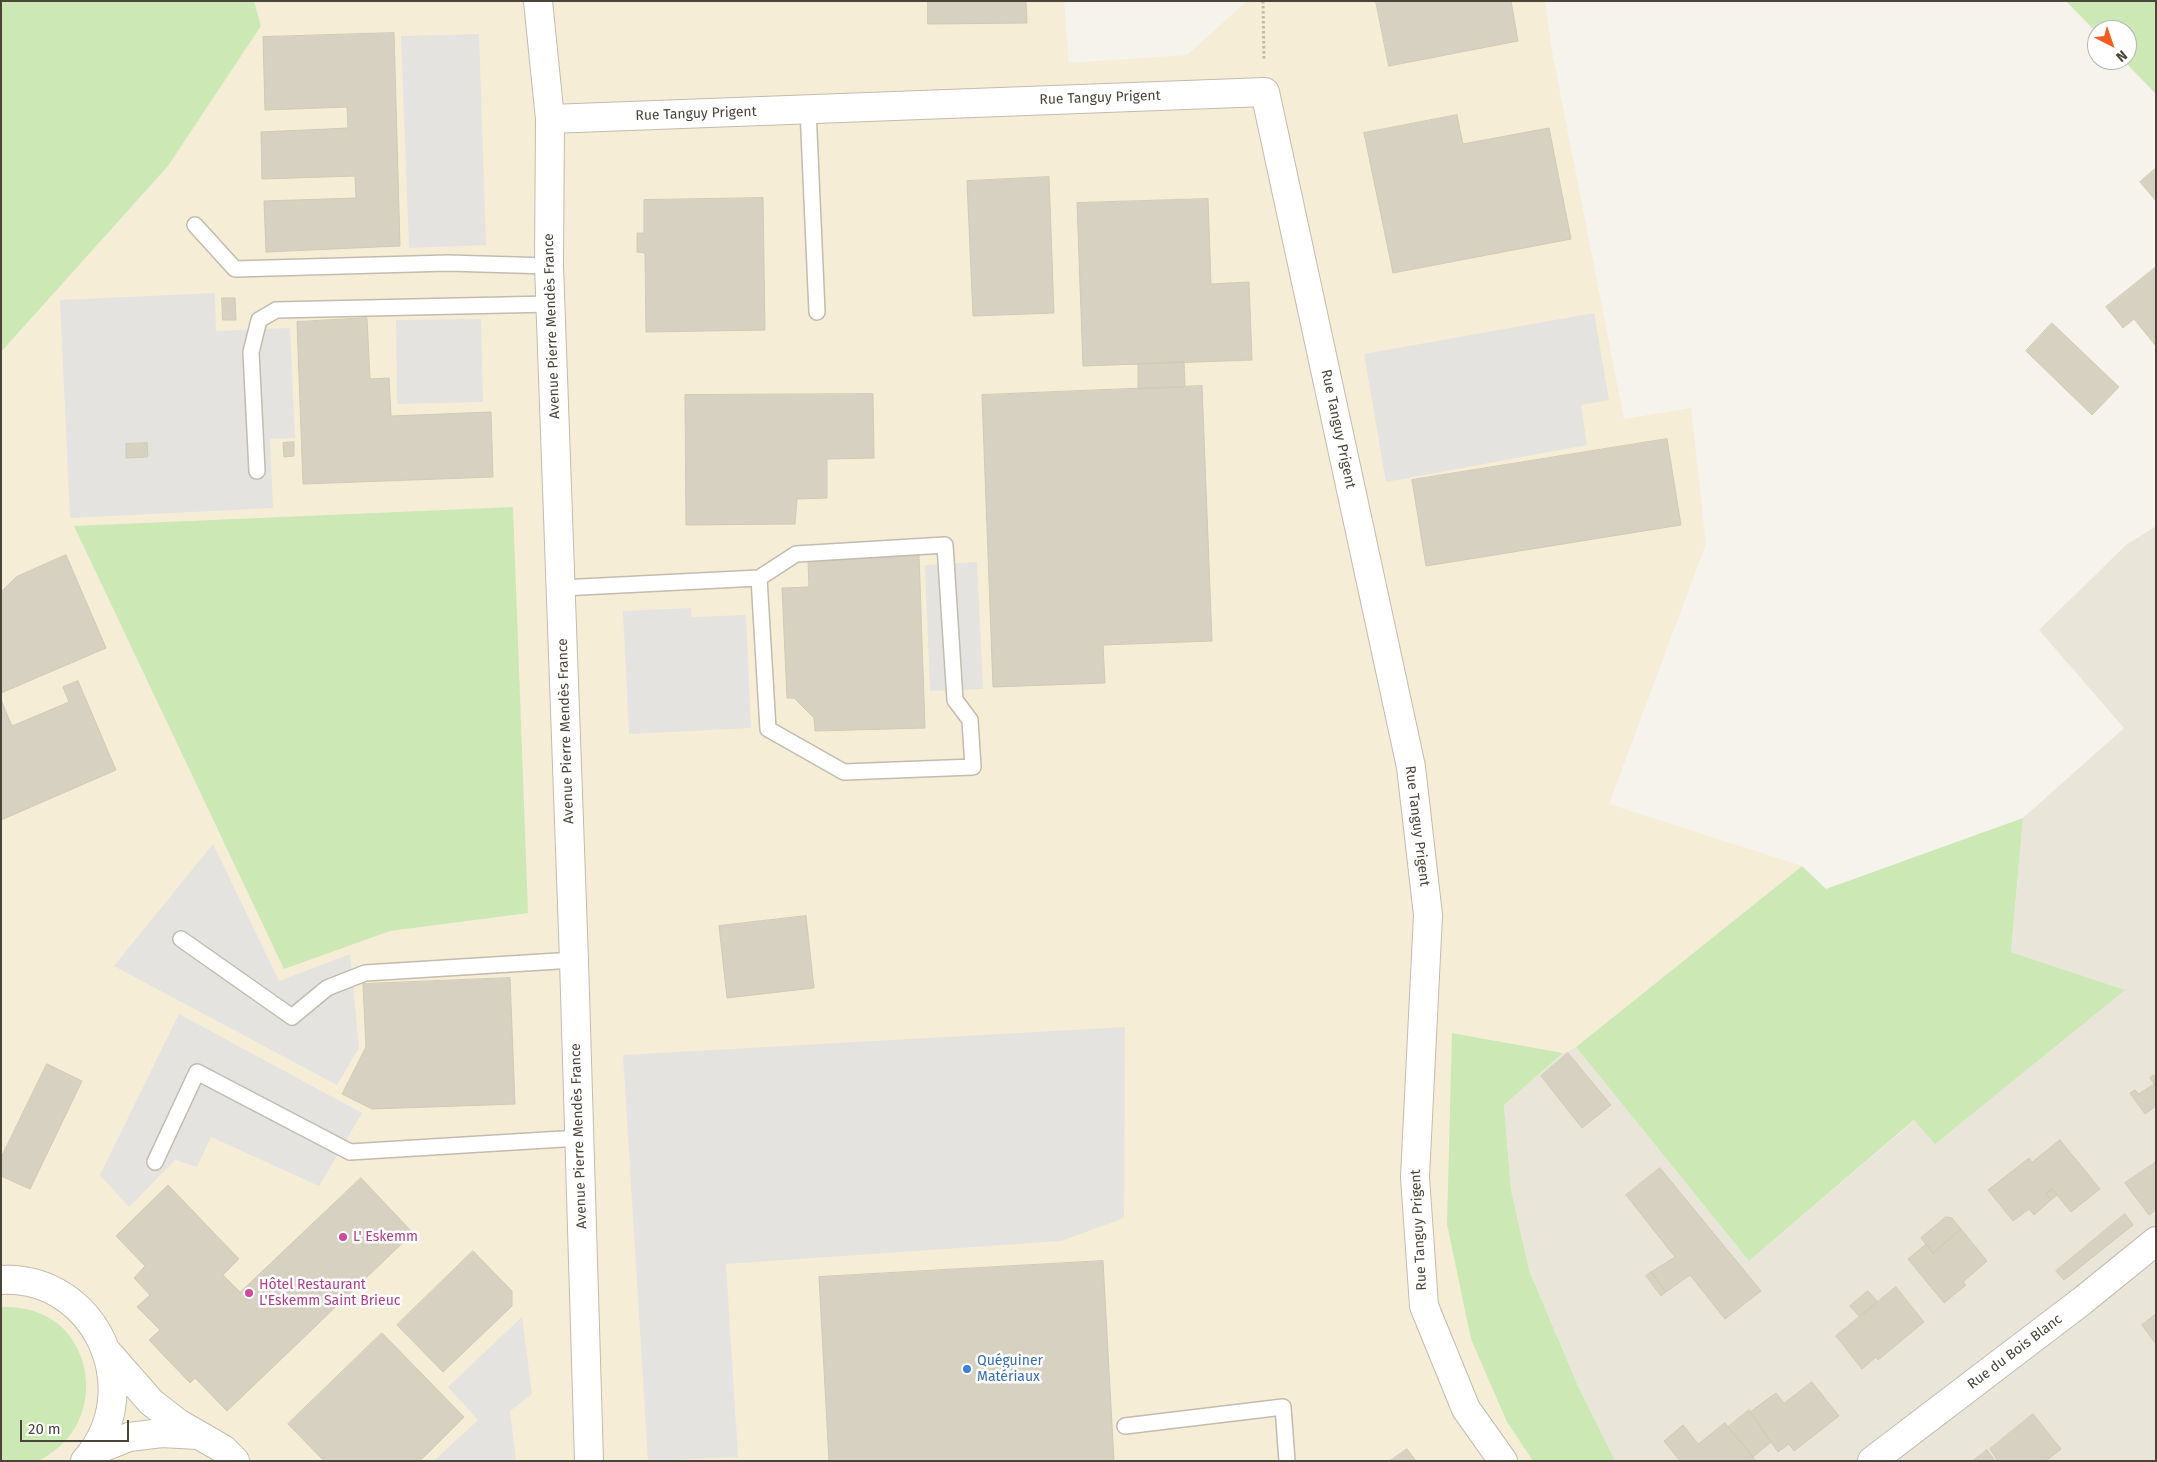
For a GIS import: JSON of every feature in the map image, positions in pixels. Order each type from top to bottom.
[{"type":"street","name":"Avenue Pierre Mendès France","points":[[538,1],[550,119],[550,304],[574,960],[589,1461]]},
{"type":"street","name":"Rue Tanguy Prigent","points":[[550,119],[1265,92],[1411,767],[1428,916],[1415,1177],[1424,1306],[1466,1409],[1504,1461]]},
{"type":"street","name":"Rue du Bois Blanc","points":[[1872,1461],[2082,1301],[2156,1241]]},
{"type":"street","points":[[2,1280],[13,1280],[48,1288],[78,1307],[101,1336],[113,1370],[112,1406],[106,1430],[90,1456]]},
{"type":"street","points":[[106,1351],[151,1402],[178,1423],[223,1449],[235,1461]]},
{"type":"street","points":[[90,1456],[129,1437],[162,1433],[202,1436]]},
{"type":"lane","points":[[808,109],[817,312]]},
{"type":"lane","points":[[195,225],[235,269],[448,263],[549,266]]},
{"type":"lane","points":[[256,472],[251,352],[259,320],[276,310],[550,304]]},
{"type":"lane","points":[[560,588],[760,578],[796,554],[944,546],[955,700],[970,720],[973,767],[844,772],[768,729],[760,578]]},
{"type":"lane","points":[[180,940],[292,1017],[327,988],[365,973],[574,960]]},
{"type":"lane","points":[[155,1162],[197,1072],[350,1152],[579,1138]]},
{"type":"lane","points":[[1125,1426],[1282,1407],[1287,1461]]},
{"type":"path","points":[[1263,1],[1265,92]]},
{"type":"shaded area","points":[[254,1],[1064,1],[1069,63],[1187,55],[1247,1],[1545,1],[1552,51],[1624,419],[1691,408],[1706,544],[1609,804],[1802,866],[1576,1047],[1563,1053],[1452,1033],[1507,1422],[1533,1461],[1,1461],[1,352],[168,166],[261,26]]},
{"type":"shaded area","points":[[479,34],[486,245],[409,248],[401,36]]},
{"type":"shaded area","points":[[215,293],[216,331],[290,328],[295,438],[270,439],[273,508],[70,518],[60,300]]},
{"type":"shaded area","points":[[1594,313],[1609,400],[1581,405],[1587,445],[1386,482],[1364,354]]},
{"type":"shaded area","points":[[481,319],[483,402],[397,404],[396,320]]},
{"type":"shaded area","points":[[2156,526],[2156,1461],[1615,1461],[1578,1386],[1529,1270],[1511,1190],[1504,1105],[1563,1053],[1576,1047],[1749,1261],[1915,1120],[1935,1143],[2124,990],[2011,952],[2023,818],[2124,728],[2039,630],[2126,545]]},
{"type":"shaded area","points":[[977,562],[983,689],[930,691],[925,565]]},
{"type":"shaded area","points":[[691,608],[691,617],[746,615],[751,728],[629,734],[623,611]]},
{"type":"shaded area","points":[[213,844],[279,981],[350,954],[359,1048],[337,1085],[114,966]]},
{"type":"shaded area","points":[[179,1014],[362,1113],[319,1186],[211,1137],[197,1167],[175,1160],[129,1207],[100,1175]]},
{"type":"shaded area","points":[[1125,1027],[1124,1218],[1061,1241],[726,1264],[738,1457],[648,1461],[623,1055]]},
{"type":"shaded area","points":[[522,1317],[532,1394],[510,1411],[516,1461],[434,1461],[478,1420],[448,1387]]},
{"type":"green space","points":[[1,1],[254,1],[261,26],[168,166],[1,352]]},
{"type":"green space","points":[[2066,1],[2156,1],[2156,94],[2133,70],[2137,70],[2137,20],[2087,20],[2087,23]]},
{"type":"green space","points":[[513,507],[528,913],[390,931],[284,969],[74,526]]},
{"type":"green space","points":[[2023,818],[2011,952],[2125,990],[1935,1144],[1914,1120],[1749,1261],[1576,1047],[1802,866],[1826,889]]},
{"type":"green space","points":[[1452,1033],[1563,1053],[1504,1105],[1511,1190],[1529,1270],[1578,1386],[1615,1461],[1533,1461],[1507,1422],[1471,1339],[1447,1224]]},
{"type":"green space","points":[[1,1307],[30,1310],[57,1323],[71,1338],[80,1355],[85,1374],[86,1394],[82,1414],[73,1432],[59,1447],[36,1461],[1,1461]]},
{"type":"building","points":[[928,1],[1026,1],[1027,23],[928,24]]},
{"type":"building","points":[[1376,1],[1511,1],[1518,41],[1389,66]]},
{"type":"building","points":[[394,33],[400,246],[266,252],[264,201],[356,198],[355,176],[262,179],[261,132],[348,128],[347,107],[265,110],[263,37]]},
{"type":"building","points":[[1457,115],[1463,144],[1549,128],[1571,239],[1393,273],[1364,133]]},
{"type":"building","points":[[2156,168],[2156,201],[2140,182]]},
{"type":"building","points":[[1049,177],[1054,313],[973,316],[967,181]]},
{"type":"building","points":[[763,198],[765,330],[646,332],[645,253],[637,252],[637,233],[644,233],[644,200]]},
{"type":"building","points":[[1208,199],[1211,284],[1249,282],[1252,360],[1083,366],[1077,203]]},
{"type":"building","points":[[2156,267],[2156,346],[2134,319],[2123,328],[2106,307]]},
{"type":"building","points":[[222,298],[235,298],[236,320],[223,320]]},
{"type":"building","points":[[367,318],[370,379],[389,378],[391,416],[491,412],[493,477],[303,484],[297,322]]},
{"type":"building","points":[[2052,323],[2119,387],[2092,415],[2026,351]]},
{"type":"building","points":[[1184,362],[1185,387],[1138,389],[1138,364]]},
{"type":"building","points":[[1202,386],[1212,641],[1103,645],[1105,683],[993,687],[982,395]]},
{"type":"building","points":[[873,394],[874,458],[827,459],[827,498],[797,499],[795,524],[686,525],[685,395]]},
{"type":"building","points":[[1667,439],[1681,525],[1426,566],[1412,480]]},
{"type":"building","points":[[294,442],[294,456],[284,457],[283,443]]},
{"type":"building","points":[[147,443],[148,457],[126,458],[126,444]]},
{"type":"building","points":[[66,555],[106,648],[1,693],[1,592],[16,577]]},
{"type":"building","points":[[919,556],[925,728],[815,731],[814,718],[794,698],[787,698],[782,588],[809,587],[808,560]]},
{"type":"building","points":[[78,681],[116,770],[1,820],[1,700],[12,726],[69,702],[63,687]]},
{"type":"building","points":[[806,916],[814,988],[727,998],[719,926]]},
{"type":"building","points":[[510,978],[515,1104],[372,1109],[342,1094],[366,1047],[363,984]]},
{"type":"building","points":[[1568,1053],[1611,1105],[1582,1128],[1541,1076]]},
{"type":"building","points":[[47,1064],[82,1081],[30,1189],[1,1176],[1,1158]]},
{"type":"building","points":[[2154,1075],[2156,1106],[2145,1114],[2130,1093],[2135,1090],[2139,1094],[2154,1084],[2150,1078]]},
{"type":"building","points":[[2060,1140],[2100,1189],[2071,1212],[2052,1189],[2046,1194],[2051,1200],[2034,1215],[2029,1209],[2013,1221],[1988,1190],[2029,1158],[2032,1162]]},
{"type":"building","points":[[2156,1162],[2156,1210],[2149,1215],[2125,1183]]},
{"type":"building","points":[[1660,1168],[1761,1291],[1725,1319],[1690,1275],[1666,1292],[1651,1272],[1675,1257],[1626,1195]]},
{"type":"building","name":"Hôtel Restaurant L'Eskemm Saint Brieuc","points":[[361,1178],[413,1233],[227,1411],[195,1378],[190,1383],[149,1340],[160,1330],[137,1307],[150,1295],[134,1278],[145,1266],[116,1236],[168,1185],[239,1259],[223,1275],[240,1292]]},
{"type":"building","points":[[2052,1189],[2057,1195],[2051,1200],[2046,1194]]},
{"type":"building","points":[[2125,1214],[2133,1225],[2064,1280],[2056,1271]]},
{"type":"building","points":[[1946,1217],[1952,1218],[1961,1229],[1933,1253],[1921,1238]]},
{"type":"building","points":[[1961,1229],[1987,1261],[1963,1282],[1966,1285],[1944,1303],[1908,1259],[1926,1244],[1933,1253]]},
{"type":"building","points":[[473,1251],[512,1291],[512,1306],[443,1372],[397,1325]]},
{"type":"building","name":"Quéguiner Matériaux","points":[[1103,1261],[1114,1461],[829,1461],[819,1277]]},
{"type":"building","points":[[1651,1272],[1666,1292],[1661,1296],[1646,1276]]},
{"type":"building","points":[[1896,1287],[1924,1322],[1878,1360],[1876,1357],[1862,1369],[1836,1336]]},
{"type":"building","points":[[1868,1291],[1878,1302],[1860,1317],[1850,1306]]},
{"type":"building","points":[[2156,1314],[2156,1343],[2155,1343],[2142,1325]]},
{"type":"building","points":[[382,1333],[464,1417],[420,1461],[324,1461],[288,1424]]},
{"type":"building","points":[[1812,1382],[1839,1416],[1794,1451],[1789,1444],[1778,1452],[1750,1412],[1776,1393],[1784,1403]]},
{"type":"building","points":[[1749,1410],[1771,1442],[1753,1457],[1728,1427]]},
{"type":"building","points":[[2033,1414],[2061,1449],[2046,1461],[1998,1461],[1990,1449]]},
{"type":"building","points":[[1725,1423],[1756,1461],[1680,1461],[1664,1441],[1683,1425],[1698,1444]]},
{"type":"building","points":[[1407,1449],[1416,1461],[1390,1461]]},
{"type":"building","points":[[1987,1450],[1995,1461],[1973,1461]]},
{"type":"place","name":"L' Eskemm","points":[[343,1237]]},
{"type":"place","name":"Hôtel Restaurant L'Eskemm Saint Brieuc","points":[[249,1293]]},
{"type":"place","name":"Quéguiner Matériaux","points":[[967,1369]]}]
